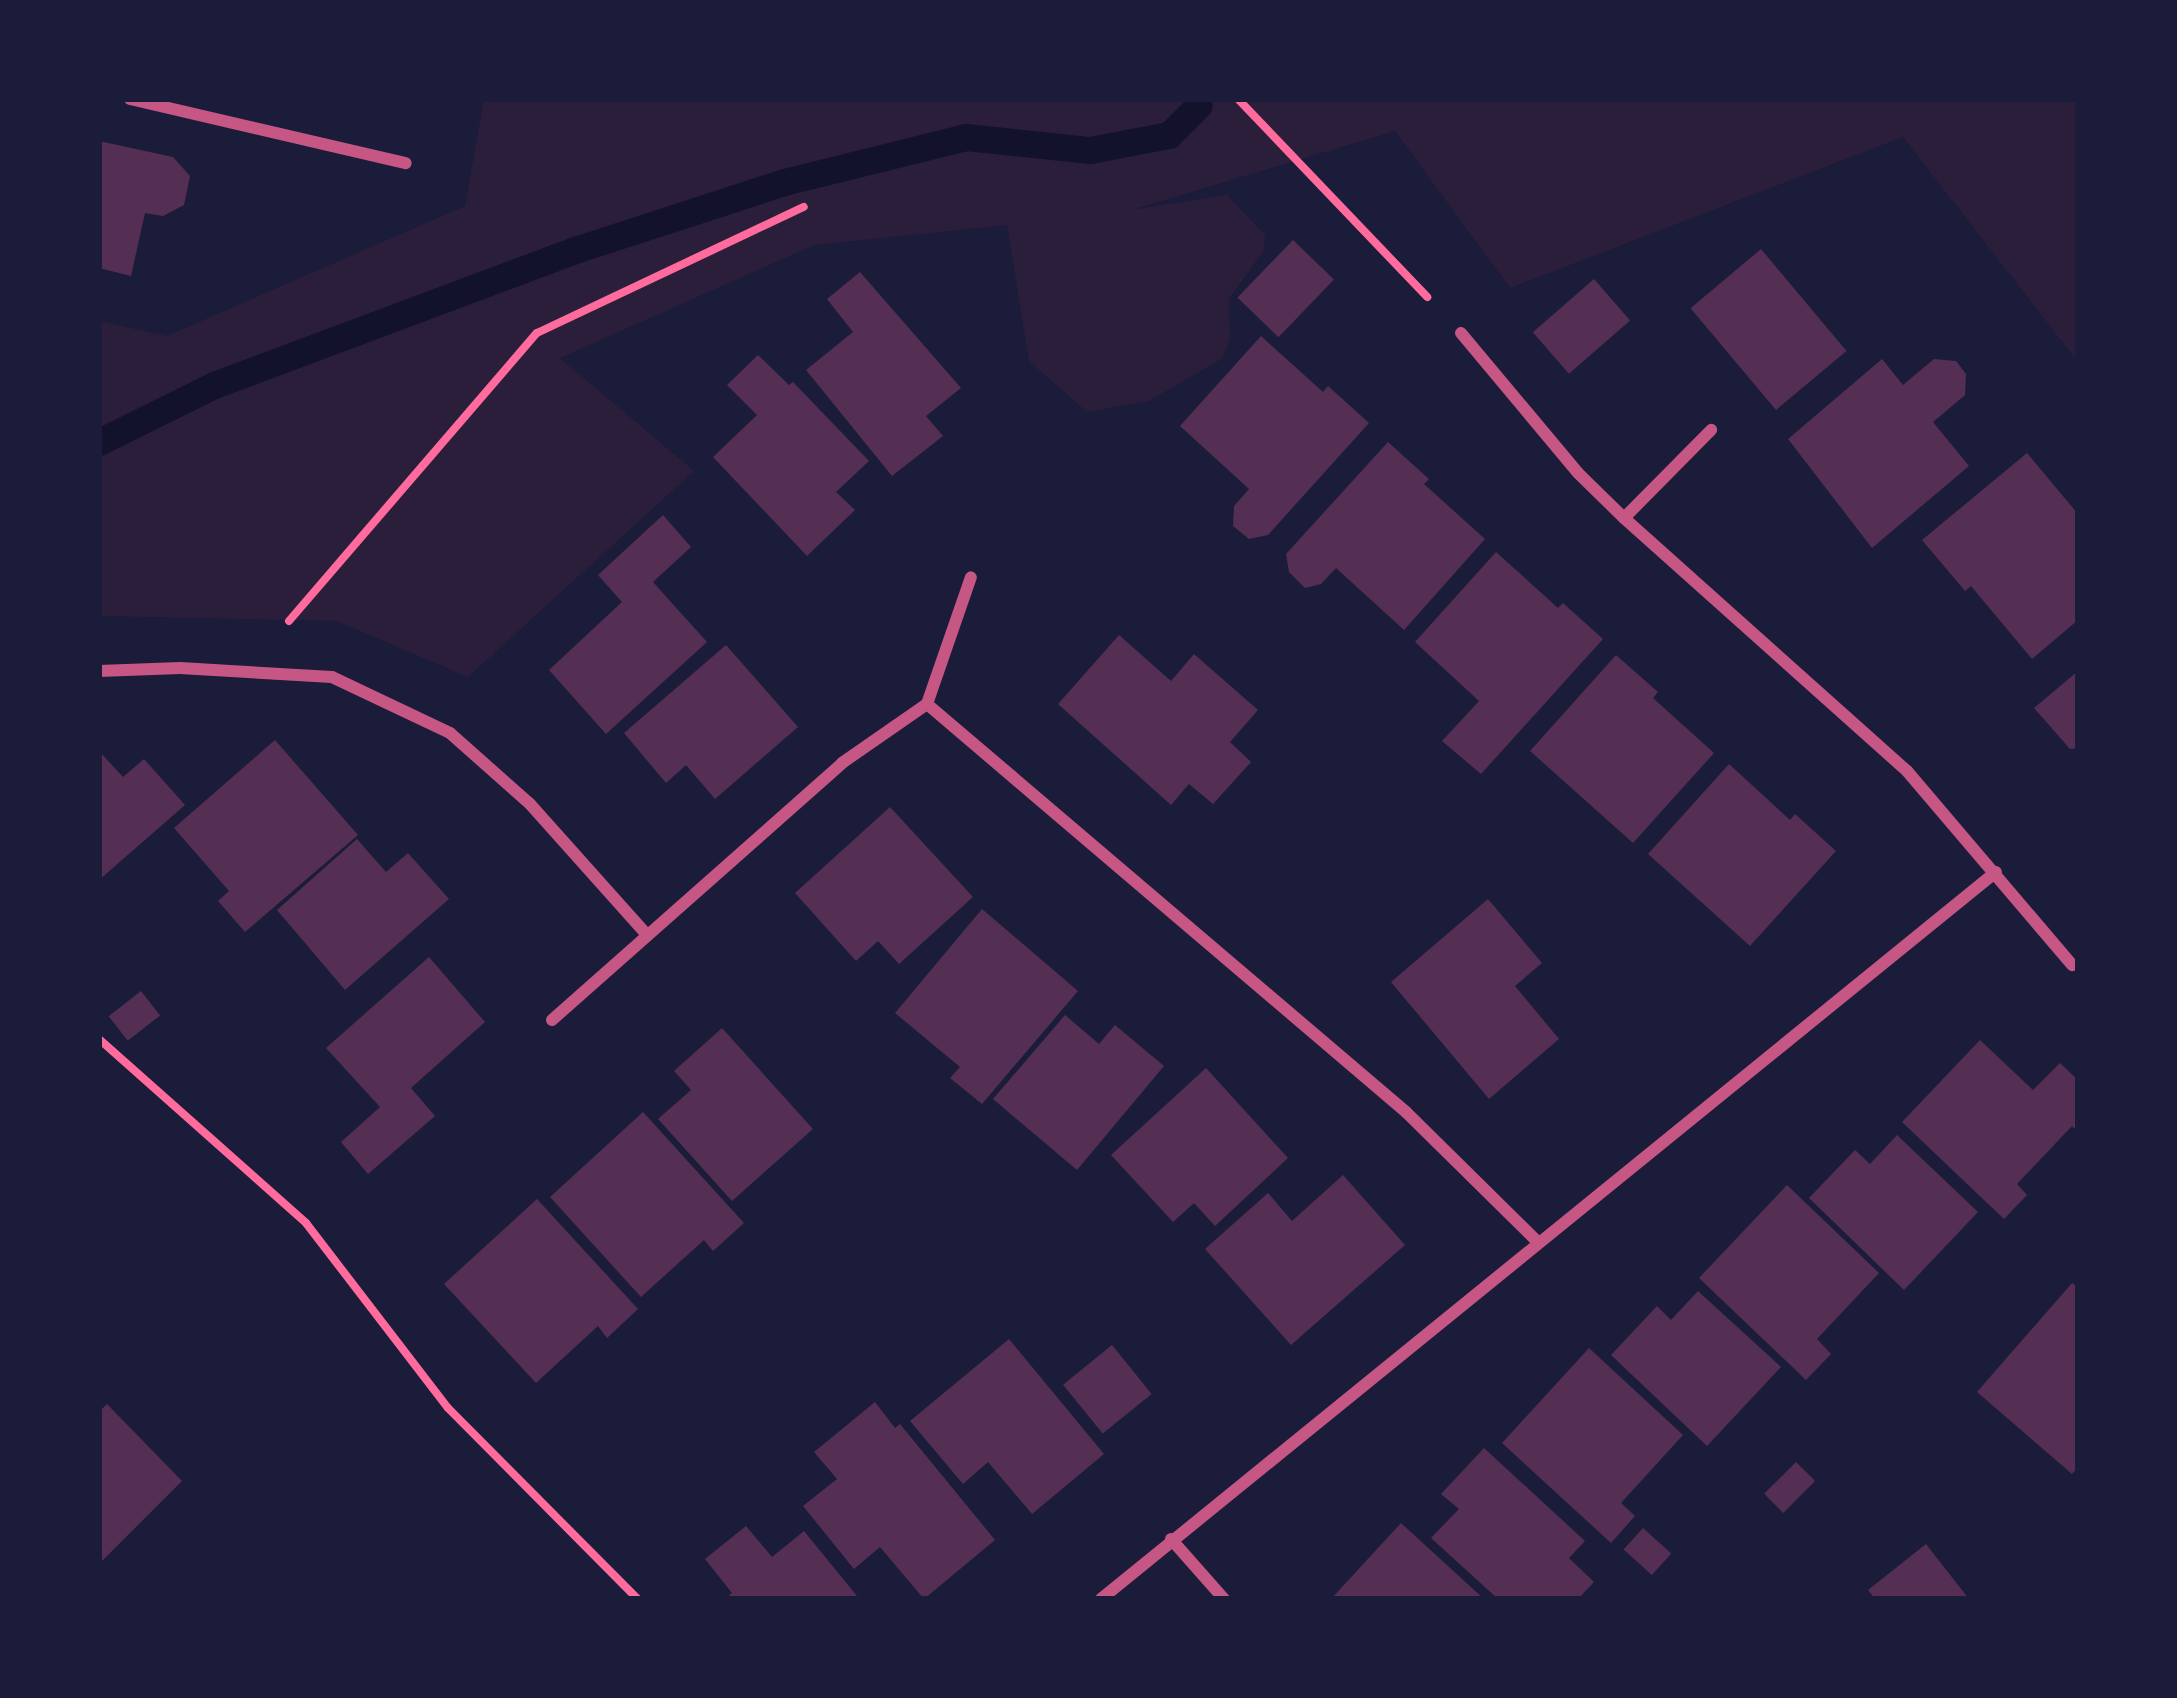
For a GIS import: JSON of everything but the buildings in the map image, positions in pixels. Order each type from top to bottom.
[{"type":"street","points":[[130,99],[406,163]]},
{"type":"street","points":[[1461,333],[1578,472],[1624,518],[1907,771],[2072,965]]},
{"type":"street","points":[[1624,518],[1711,430]]},
{"type":"street","points":[[552,1020],[842,763],[928,704],[971,577]]},
{"type":"street","points":[[99,671],[332,677],[450,734],[530,804],[646,935]]},
{"type":"street","points":[[928,704],[1406,1112],[1538,1242]]},
{"type":"street","points":[[1101,1599],[1996,872]]},
{"type":"street","points":[[1171,1538],[1223,1599]]},
{"type":"path","points":[[1238,99],[1461,333]]},
{"type":"path","points":[[244,672],[537,334],[803,207]]},
{"type":"path","points":[[99,1039],[306,1222],[448,1408],[638,1599]]},
{"type":"shaded area","points":[[484,99],[2078,99],[2078,362],[1903,137],[1510,288],[1395,131],[1131,210],[1227,195],[1265,235],[1264,250],[1229,299],[1230,338],[1223,358],[1149,401],[1087,412],[1029,361],[1007,225],[814,245],[560,358],[694,471],[468,677],[337,621],[99,616],[99,321],[167,336],[465,206]]},
{"type":"waterway","points":[[99,442],[214,385],[578,249],[784,182],[966,137],[1090,150],[1169,135],[1199,105]]}]
